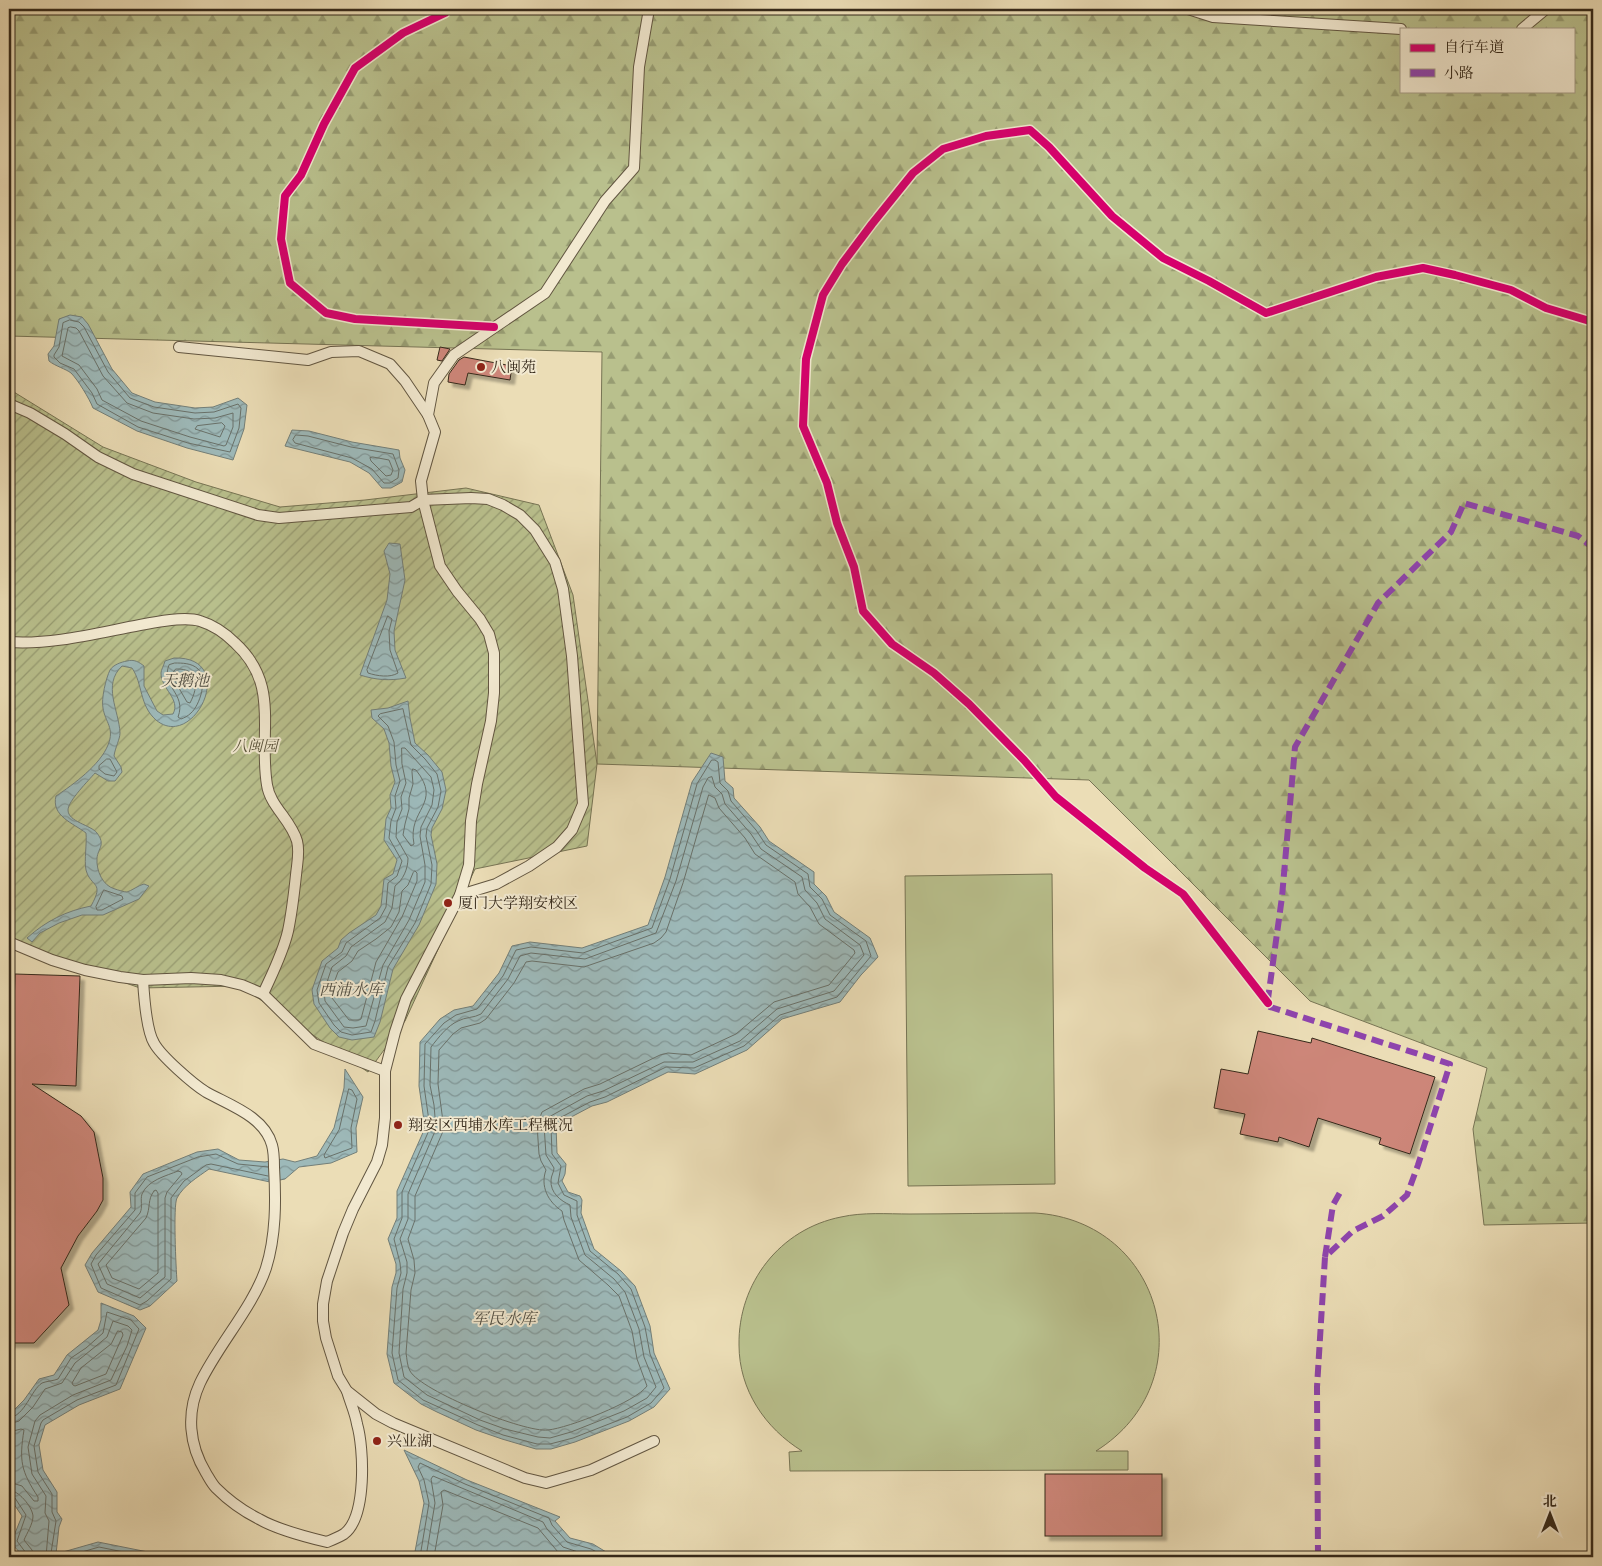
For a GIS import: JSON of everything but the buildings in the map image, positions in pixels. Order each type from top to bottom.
[{"type":"lane","points":[[428,415],[434,382],[454,355],[545,293],[604,200],[634,168],[639,67],[649,9]]},
{"type":"lane","points":[[1188,9],[1213,17],[1400,29]]},
{"type":"lane","points":[[1523,28],[1546,9]]},
{"type":"lane","points":[[143,980],[149,1028],[153,1043],[181,1073],[204,1091],[244,1112],[258,1123],[269,1136],[273,1146],[275,1187],[272,1242],[265,1269],[250,1300],[199,1384],[190,1415],[192,1438],[196,1454],[215,1487],[245,1511],[261,1521],[327,1542],[345,1533],[356,1517],[360,1491],[362,1454],[358,1425],[347,1391],[338,1376],[326,1338],[323,1304],[327,1281],[343,1233],[377,1162],[382,1145],[385,1118],[385,1071],[406,999],[460,895],[469,865],[477,784],[491,721],[494,693],[494,653],[488,634],[480,619],[440,566],[420,481],[435,432],[428,415],[405,381],[390,364],[359,351],[330,352],[308,360],[179,347]]},
{"type":"lane","points":[[9,404],[37,417],[98,457],[133,474],[258,515],[279,518],[411,508],[423,500],[471,498],[488,499],[503,505],[520,515],[535,530],[556,562],[562,589],[572,656],[583,804],[572,830],[556,846],[529,866],[496,884],[460,895]]},
{"type":"lane","points":[[9,642],[65,639],[155,623],[198,620],[222,632],[249,657],[258,672],[262,689],[267,785],[270,797],[296,839],[298,848],[294,899],[288,932],[278,963],[263,994]]},
{"type":"lane","points":[[9,942],[52,960],[120,978],[143,980],[191,978],[220,980],[242,985],[263,994],[314,1044],[385,1071]]},
{"type":"lane","points":[[347,1391],[376,1414],[393,1423],[525,1478],[546,1483],[591,1470],[654,1441]]},
{"type":"green space","points":[[9,9],[1593,9],[1593,1223],[1484,1225],[1473,1129],[1487,1068],[1310,1001],[1089,780],[597,764],[602,352],[9,336]]},
{"type":"green space","name":"八闽园","points":[[9,389],[103,447],[196,482],[280,507],[365,500],[466,488],[539,505],[573,595],[597,764],[587,846],[475,869],[405,1021],[368,1072],[240,986],[140,988],[9,942]]},
{"type":"green space","points":[[1052,874],[1055,1184],[908,1186],[905,876]]},
{"type":"green space","points":[[1035,1213],[1079,1223],[1114,1244],[1140,1274],[1155,1309],[1159,1347],[1151,1386],[1130,1421],[1096,1451],[1128,1451],[1128,1470],[790,1471],[789,1452],[802,1451],[777,1431],[757,1406],[749,1392],[744,1377],[740,1362],[739,1345],[741,1322],[746,1301],[755,1280],[767,1262],[782,1246],[799,1233],[819,1223],[849,1215]]},
{"type":"water","points":[[70,315],[82,317],[88,324],[112,369],[132,393],[155,402],[195,408],[213,407],[238,398],[247,405],[244,429],[233,460],[187,448],[137,431],[93,408],[83,389],[71,373],[49,361],[48,354],[54,346],[59,319]]},
{"type":"water","points":[[292,430],[309,431],[352,442],[399,450],[405,470],[402,482],[391,488],[382,488],[369,473],[350,462],[285,446]]},
{"type":"water","points":[[389,543],[400,544],[405,580],[394,631],[395,650],[406,678],[388,680],[360,675],[387,600],[390,574],[384,551]]},
{"type":"water","name":"天鹅池","points":[[174,658],[194,661],[204,671],[207,685],[204,700],[196,714],[184,724],[170,726],[156,720],[147,708],[132,668],[122,666],[116,673],[112,689],[120,733],[114,756],[122,772],[115,781],[108,781],[95,773],[75,796],[68,810],[72,818],[94,830],[100,837],[101,844],[97,858],[98,868],[101,877],[107,885],[127,892],[144,884],[149,886],[139,899],[103,915],[82,915],[59,923],[40,933],[32,942],[27,938],[49,922],[65,914],[91,906],[97,892],[96,885],[88,876],[86,870],[86,833],[64,818],[55,803],[56,796],[93,767],[108,745],[110,730],[104,713],[103,699],[110,670],[117,664],[130,660],[144,666],[144,686],[157,711],[163,715],[173,714],[175,709],[173,699],[164,684],[161,673],[165,661]]},
{"type":"water","name":"西浦水库","points":[[408,701],[415,743],[442,772],[446,790],[442,809],[432,828],[431,835],[437,864],[436,884],[419,925],[393,969],[380,1022],[374,1037],[352,1040],[339,1037],[330,1028],[314,1004],[312,990],[322,961],[338,948],[341,940],[349,933],[376,915],[381,906],[384,879],[393,874],[397,860],[384,840],[386,819],[391,808],[390,795],[395,782],[391,766],[389,743],[384,729],[372,718],[371,710],[388,708]]},
{"type":"water","name":"军民水库","points":[[711,753],[723,757],[725,781],[733,788],[734,798],[760,827],[769,841],[814,872],[814,884],[826,896],[834,912],[870,938],[878,957],[840,1002],[782,1019],[747,1050],[695,1074],[668,1072],[607,1102],[592,1106],[556,1125],[557,1153],[566,1164],[562,1181],[568,1192],[580,1196],[582,1200],[581,1213],[594,1249],[621,1271],[635,1286],[650,1326],[654,1353],[670,1389],[654,1407],[629,1421],[575,1442],[551,1449],[536,1449],[476,1430],[437,1412],[421,1404],[394,1383],[387,1354],[392,1287],[396,1273],[396,1264],[388,1239],[397,1218],[397,1191],[425,1128],[419,1086],[420,1042],[440,1019],[454,1010],[473,1006],[499,973],[512,946],[530,942],[582,948],[648,925],[665,877],[692,782]]},
{"type":"water","points":[[345,1069],[363,1097],[356,1128],[357,1152],[331,1163],[299,1167],[285,1179],[270,1182],[209,1169],[187,1185],[177,1198],[175,1224],[177,1281],[150,1306],[140,1310],[98,1292],[85,1265],[92,1253],[131,1207],[130,1192],[143,1174],[197,1152],[218,1149],[239,1160],[265,1162],[283,1159],[295,1162],[317,1156],[334,1128],[344,1088]]},
{"type":"water","points":[[101,1303],[134,1316],[146,1328],[120,1389],[79,1405],[45,1425],[39,1445],[43,1470],[57,1492],[57,1512],[62,1519],[59,1527],[56,1554],[98,1542],[173,1557],[24,1557],[11,1543],[22,1516],[9,1497],[9,1415],[24,1400],[39,1379],[54,1375],[67,1355],[98,1330],[101,1320]]},
{"type":"water","points":[[404,1450],[467,1480],[560,1517],[555,1521],[570,1538],[593,1544],[611,1555],[611,1557],[414,1557],[424,1503],[419,1481]]},
{"type":"marked path","points":[[1318,1557],[1317,1387],[1325,1257],[1353,1231],[1383,1216],[1407,1195],[1450,1064],[1267,1006],[1282,897],[1295,747],[1378,603],[1451,532],[1464,503],[1578,536],[1593,548]]},
{"type":"marked path","points":[[1325,1257],[1333,1205],[1342,1189]]},
{"type":"cycle path","points":[[448,9],[445,13],[403,33],[355,68],[324,124],[301,175],[285,196],[281,239],[290,283],[326,313],[355,319],[494,327]]},
{"type":"cycle path","points":[[1268,1003],[1183,894],[1145,868],[1056,797],[1024,760],[969,704],[934,673],[892,644],[863,611],[854,567],[837,523],[827,483],[803,426],[806,359],[823,295],[842,264],[913,173],[943,149],[986,136],[1030,130],[1049,147],[1112,216],[1163,258],[1266,313],[1376,277],[1423,268],[1511,290],[1546,308],[1593,322]]},
{"type":"place","name":"八闽苑","points":[[481,367]]},
{"type":"place","name":"厦门大学翔安校区","points":[[448,903]]},
{"type":"place","name":"翔安区西埔水库工程概况","points":[[398,1125]]},
{"type":"place","name":"兴业湖","points":[[377,1441]]}]
